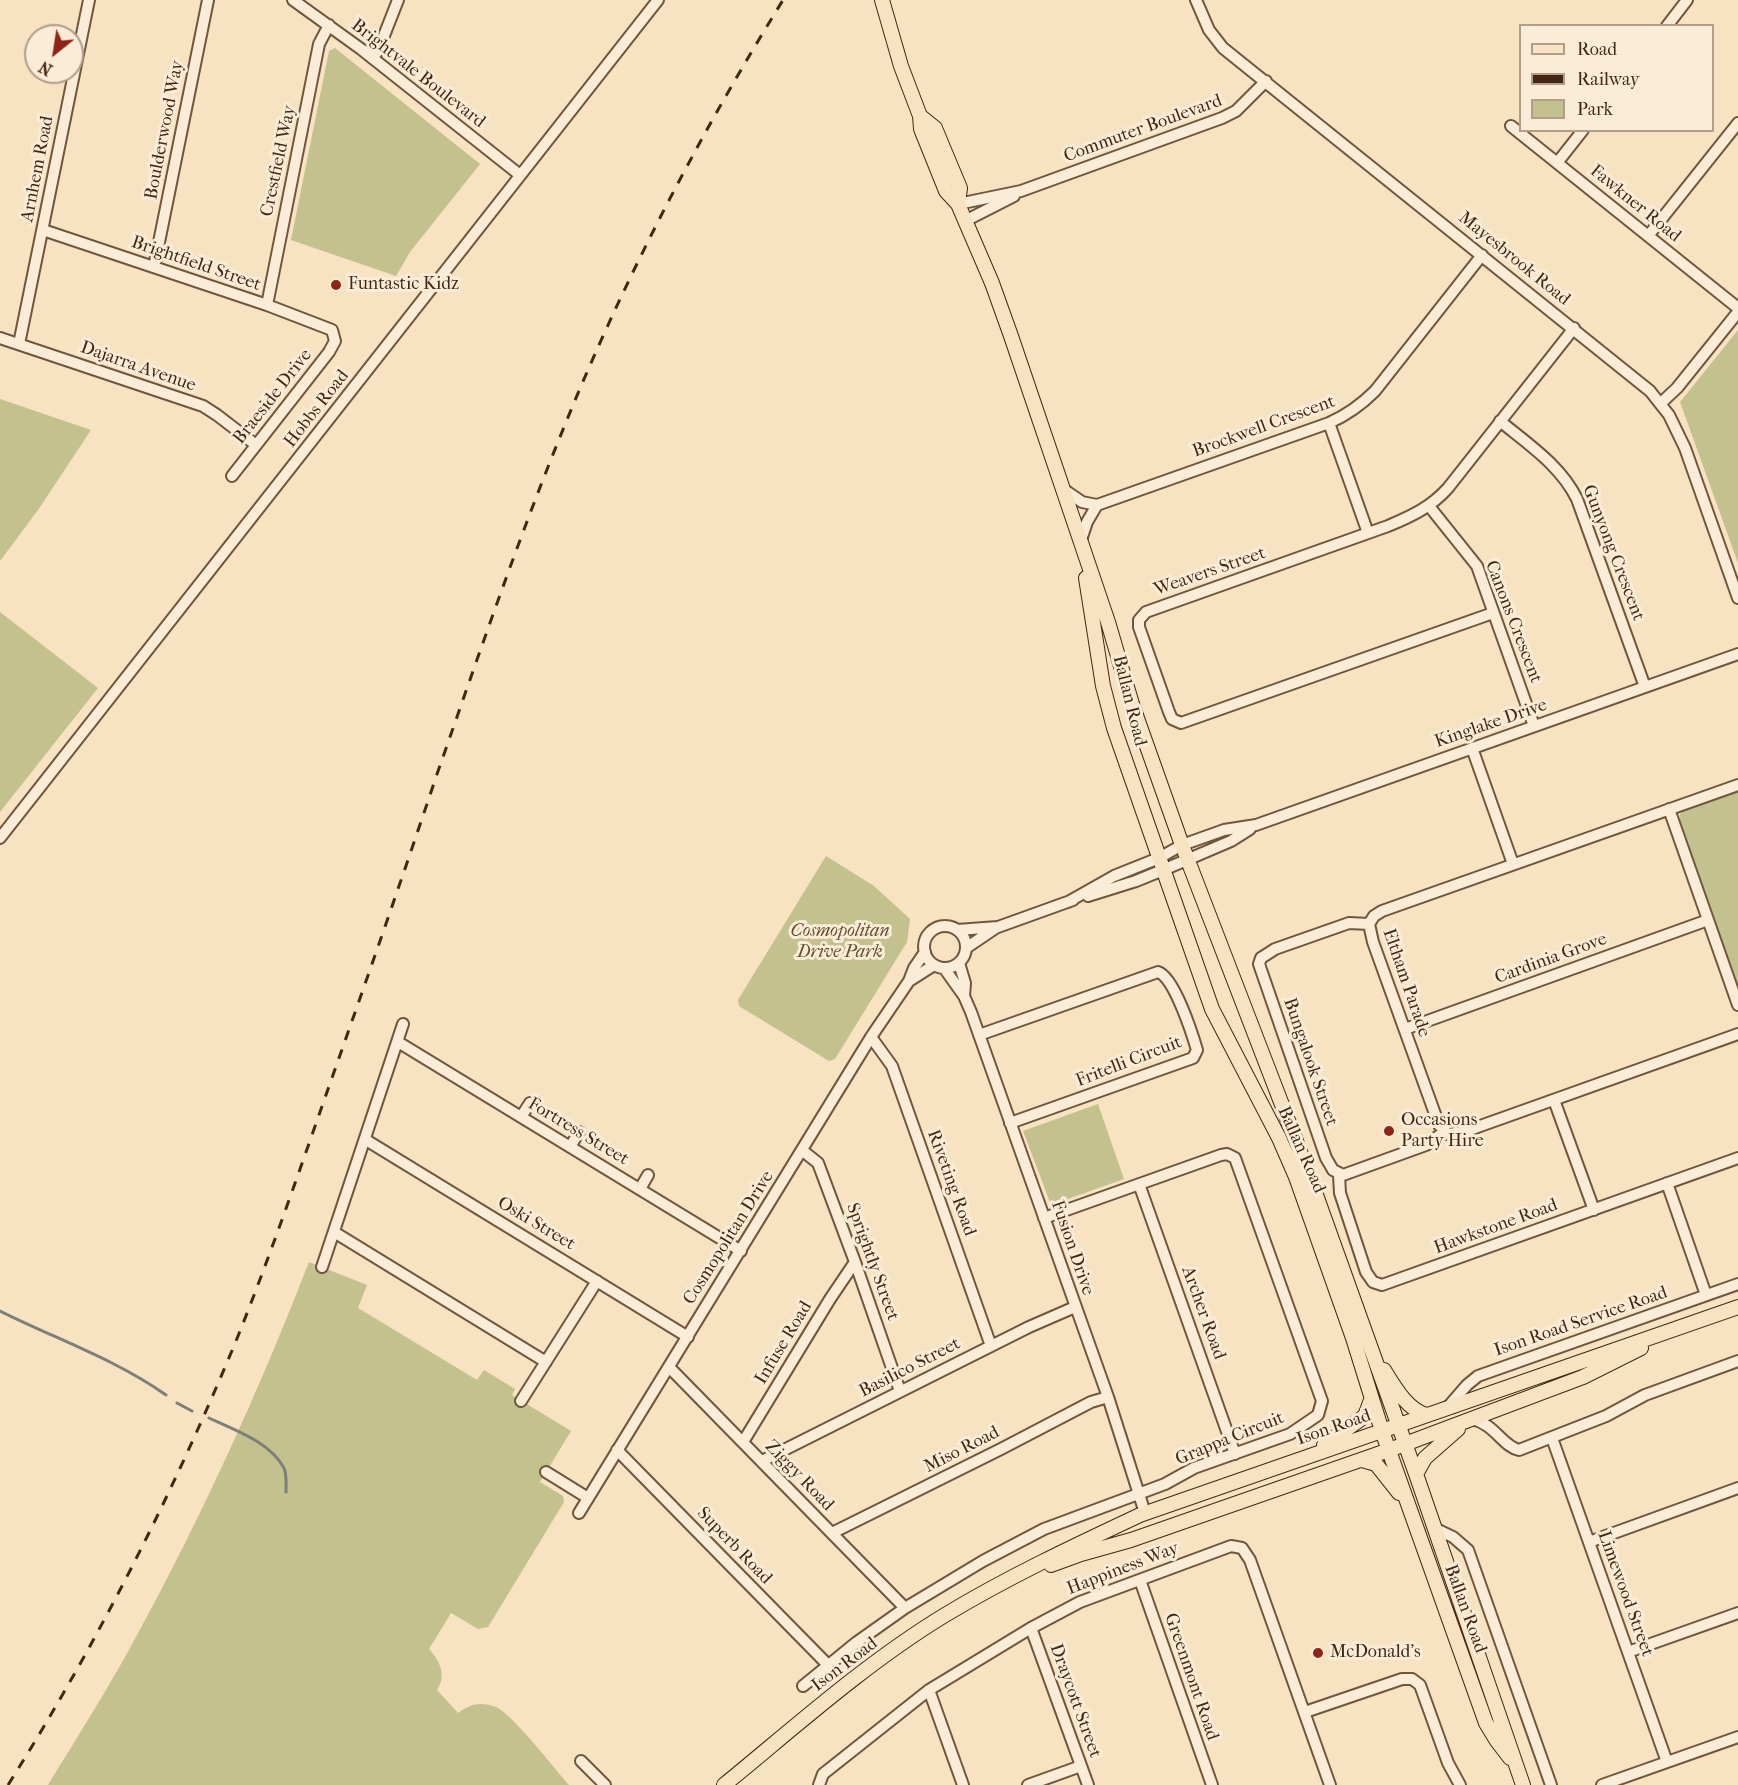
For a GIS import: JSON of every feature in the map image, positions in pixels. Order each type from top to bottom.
[{"type":"main road","name":"Ballan Road","points":[[882,0],[900,66],[920,116],[934,128],[960,188],[958,204],[1011,336],[1108,622],[1132,704],[1185,852],[1306,1167],[1416,1474],[1523,1785]]},
{"type":"main road","name":"Ballan Road","points":[[1081,540],[1081,552],[1106,696],[1114,728],[1212,1009],[1279,1138],[1296,1178],[1353,1338],[1371,1400],[1486,1723],[1516,1767]]},
{"type":"main road","name":"Ison Road","points":[[723,1785],[876,1663],[944,1616],[1046,1558],[1145,1513],[1738,1307]]},
{"type":"main road","name":"Ison Road","points":[[997,1586],[1081,1554],[1359,1461],[1583,1377],[1691,1323]]},
{"type":"main road","points":[[1371,1351],[1410,1405],[1416,1411],[1427,1415]]},
{"type":"main road","points":[[1304,1457],[1328,1444],[1365,1416],[1371,1400]]},
{"type":"main road","points":[[1416,1474],[1434,1449],[1472,1419]]},
{"type":"main road","points":[[1359,1461],[1372,1461],[1381,1468],[1410,1510]]},
{"type":"main road","points":[[1145,1513],[1153,1525],[1164,1528]]},
{"type":"street","name":"Arnhem Road","points":[[19,344],[89,0]]},
{"type":"street","name":"Boulderwood Way","points":[[154,267],[208,0]]},
{"type":"street","name":"Brightvale Boulevard","points":[[293,0],[372,58],[520,176]]},
{"type":"street","points":[[372,58],[378,51],[398,0]]},
{"type":"street","name":"Hobbs Road","points":[[0,838],[658,0]]},
{"type":"street","name":"Mayesbrook Road","points":[[1196,0],[1202,18],[1215,40],[1574,328],[1650,391],[1661,403],[1685,448],[1738,597]]},
{"type":"street","points":[[1668,24],[1687,0]]},
{"type":"street","name":"Crestfield Way","points":[[267,305],[319,44],[329,25]]},
{"type":"street","name":"Commuter Boulevard","points":[[958,204],[1021,191],[1222,118],[1236,111],[1266,81]]},
{"type":"street","points":[[1648,236],[1738,123]]},
{"type":"street","name":"Fawkner Road","points":[[1511,126],[1738,310]]},
{"type":"street","points":[[1557,163],[1581,132]]},
{"type":"street","name":"Commuter Boulevard","points":[[965,221],[997,206],[1021,191]]},
{"type":"street","name":"Brightfield Street","points":[[42,230],[267,305],[324,326],[332,330],[335,336]]},
{"type":"street","name":"Brockwell Crescent","points":[[1097,505],[1346,415],[1375,391],[1482,255]]},
{"type":"street","points":[[1661,403],[1677,388],[1738,310]]},
{"type":"street","name":"Weavers Street","points":[[1493,613],[1181,723],[1172,718],[1141,635],[1139,620],[1146,612],[1368,533],[1408,518],[1429,506],[1448,488],[1574,328]]},
{"type":"street","name":"Braeside Drive","points":[[232,476],[329,352],[335,336]]},
{"type":"street","name":"Dajarra Avenue","points":[[0,338],[203,406],[218,414],[256,445]]},
{"type":"street","name":"Gunyong Crescent","points":[[1500,422],[1550,462],[1570,485],[1578,499],[1645,687]]},
{"type":"street","points":[[1329,423],[1368,533]]},
{"type":"street","points":[[1063,489],[1074,499],[1097,505],[1087,522],[1081,540]]},
{"type":"street","name":"Canons Crescent","points":[[1429,506],[1477,566],[1534,726]]},
{"type":"street","name":"Kinglake Drive","points":[[1185,852],[1224,830],[1256,825],[1738,654]]},
{"type":"street","points":[[1472,748],[1513,864]]},
{"type":"street","name":"Eltham Parade","points":[[1444,1132],[1438,1125],[1373,942],[1369,924],[1374,916],[1382,911],[1738,785]]},
{"type":"street","points":[[1669,809],[1738,1005]]},
{"type":"street","points":[[998,927],[957,930],[941,927],[932,932],[926,941],[925,952],[939,966],[959,963],[966,948],[998,927],[1136,881],[1161,864],[1185,852]]},
{"type":"street","points":[[1068,902],[1114,876],[1161,864]]},
{"type":"street","name":"Cardinia Grove","points":[[1405,1029],[1708,920]]},
{"type":"street","name":"Bungalook Street","points":[[1339,1174],[1333,1170],[1326,1158],[1259,964],[1261,958],[1275,949],[1349,923],[1369,924]]},
{"type":"street","points":[[957,930],[964,938],[966,948]]},
{"type":"street","name":"Cosmopolitan Drive","points":[[579,1513],[925,952]]},
{"type":"street","name":"Fusion Drive","points":[[959,963],[965,983],[964,996]]},
{"type":"street","name":"Cosmopolitan Drive","points":[[909,981],[939,966]]},
{"type":"street","name":"Fusion Drive","points":[[939,966],[964,996],[979,1035],[1108,1397],[1145,1513]]},
{"type":"street","name":"Fritelli Circuit","points":[[979,1035],[1158,972],[1166,976],[1183,1010],[1197,1050],[1193,1058],[1010,1123]]},
{"type":"street","points":[[322,1267],[404,1024]]},
{"type":"street","points":[[1339,1174],[1350,1173],[1425,1145],[1444,1132],[1452,1134],[1464,1132],[1738,1034]]},
{"type":"street","name":"Riveting Road","points":[[871,1037],[892,1065],[991,1346]]},
{"type":"street","name":"Fortress Street","points":[[398,1042],[741,1251]]},
{"type":"street","points":[[1554,1100],[1594,1210]]},
{"type":"street","points":[[521,1117],[530,1103]]},
{"type":"street","points":[[570,1147],[579,1132]]},
{"type":"street","name":"Oski Street","points":[[366,1140],[688,1336]]},
{"type":"street","name":"Sprightly Street","points":[[803,1150],[818,1163],[900,1391]]},
{"type":"street","name":"Grappa Circuit","points":[[803,1686],[905,1608],[983,1561],[1044,1529],[1165,1484],[1194,1468],[1290,1434],[1314,1419],[1322,1409],[1322,1401],[1235,1158],[1227,1154],[1221,1155],[1044,1218]]},
{"type":"street","name":"Hawkstone Road","points":[[1339,1174],[1340,1193],[1366,1272],[1377,1285],[1738,1158]]},
{"type":"street","points":[[640,1189],[648,1175]]},
{"type":"street","name":"Archer Road","points":[[1139,1184],[1235,1454]]},
{"type":"street","points":[[1667,1184],[1707,1295]]},
{"type":"street","points":[[334,1232],[546,1362]]},
{"type":"street","name":"Infuse Road","points":[[743,1442],[855,1262]]},
{"type":"street","points":[[521,1401],[597,1281]]},
{"type":"street","name":"Ison Road Service Road","points":[[1447,1408],[1478,1376],[1738,1284]]},
{"type":"street","name":"Basilico Street","points":[[762,1461],[1053,1315],[1076,1307]]},
{"type":"street","points":[[1472,1419],[1488,1425],[1513,1448],[1519,1450],[1606,1416],[1646,1395],[1738,1361]]},
{"type":"street","name":"Ziggy Road","points":[[669,1367],[905,1608]]},
{"type":"street","name":"Miso Road","points":[[832,1533],[1091,1402],[1108,1397]]},
{"type":"street","name":"Limewood Street","points":[[1552,1438],[1667,1762]]},
{"type":"street","name":"Superb Road","points":[[617,1450],[828,1665]]},
{"type":"street","points":[[546,1472],[588,1498]]},
{"type":"street","points":[[1589,1542],[1738,1488]]},
{"type":"street","name":"Ballan Road","points":[[1434,1528],[1453,1536],[1467,1550],[1551,1785]]},
{"type":"street","name":"Happiness Way","points":[[819,1785],[823,1774],[929,1690],[1031,1628],[1080,1602],[1231,1546],[1242,1548],[1250,1560],[1330,1785]]},
{"type":"street","name":"Greenmont Road","points":[[1140,1580],[1212,1785]]},
{"type":"street","points":[[1628,1652],[1738,1613]]},
{"type":"street","name":"Draycott Street","points":[[1031,1628],[1088,1785]]},
{"type":"street","points":[[1305,1712],[1402,1679],[1412,1679],[1420,1685],[1448,1763],[1460,1785]]},
{"type":"street","points":[[929,1690],[963,1785]]},
{"type":"street","points":[[1602,1785],[1738,1737]]},
{"type":"street","points":[[581,1761],[605,1785]]},
{"type":"street","points":[[1028,1785],[1081,1766]]},
{"type":"green space","points":[[335,48],[480,164],[410,252],[396,276],[291,240],[329,51]]},
{"type":"green space","points":[[1738,330],[1738,563],[1680,402]]},
{"type":"green space","points":[[0,399],[91,430],[38,510],[0,561]]},
{"type":"green space","points":[[0,612],[98,688],[0,812]]},
{"type":"green space","points":[[1738,790],[1738,989],[1679,821],[1680,814],[1684,810]]},
{"type":"green space","name":"Cosmopolitan Drive Park","points":[[826,856],[874,886],[910,919],[907,942],[835,1059],[829,1061],[739,1006],[738,1000]]},
{"type":"green space","points":[[1098,1104],[1124,1179],[1051,1205],[1023,1131]]},
{"type":"green space","points":[[309,1262],[367,1285],[358,1308],[477,1380],[484,1370],[515,1389],[512,1395],[571,1431],[540,1482],[563,1496],[564,1502],[488,1627],[478,1629],[451,1613],[429,1649],[436,1658],[442,1674],[437,1690],[458,1713],[467,1707],[480,1704],[490,1705],[503,1711],[569,1785],[48,1785],[126,1656],[184,1546],[250,1405]]},
{"type":"waterway","points":[[0,1311],[106,1360],[166,1395]]},
{"type":"waterway","points":[[177,1403],[192,1411]]},
{"type":"waterway","points":[[209,1418],[240,1432],[270,1451],[284,1468],[286,1492]]},
{"type":"railway","points":[[8,1785],[72,1678],[131,1568],[211,1399],[236,1341],[283,1217],[482,645],[564,427],[612,317],[664,209],[722,103],[783,0]]},
{"type":"place","name":"Funtastic Kidz","points":[[336,285]]},
{"type":"place","name":"Occasions Party Hire","points":[[1389,1131]]},
{"type":"place","name":"McDonald's","points":[[1318,1653]]}]
